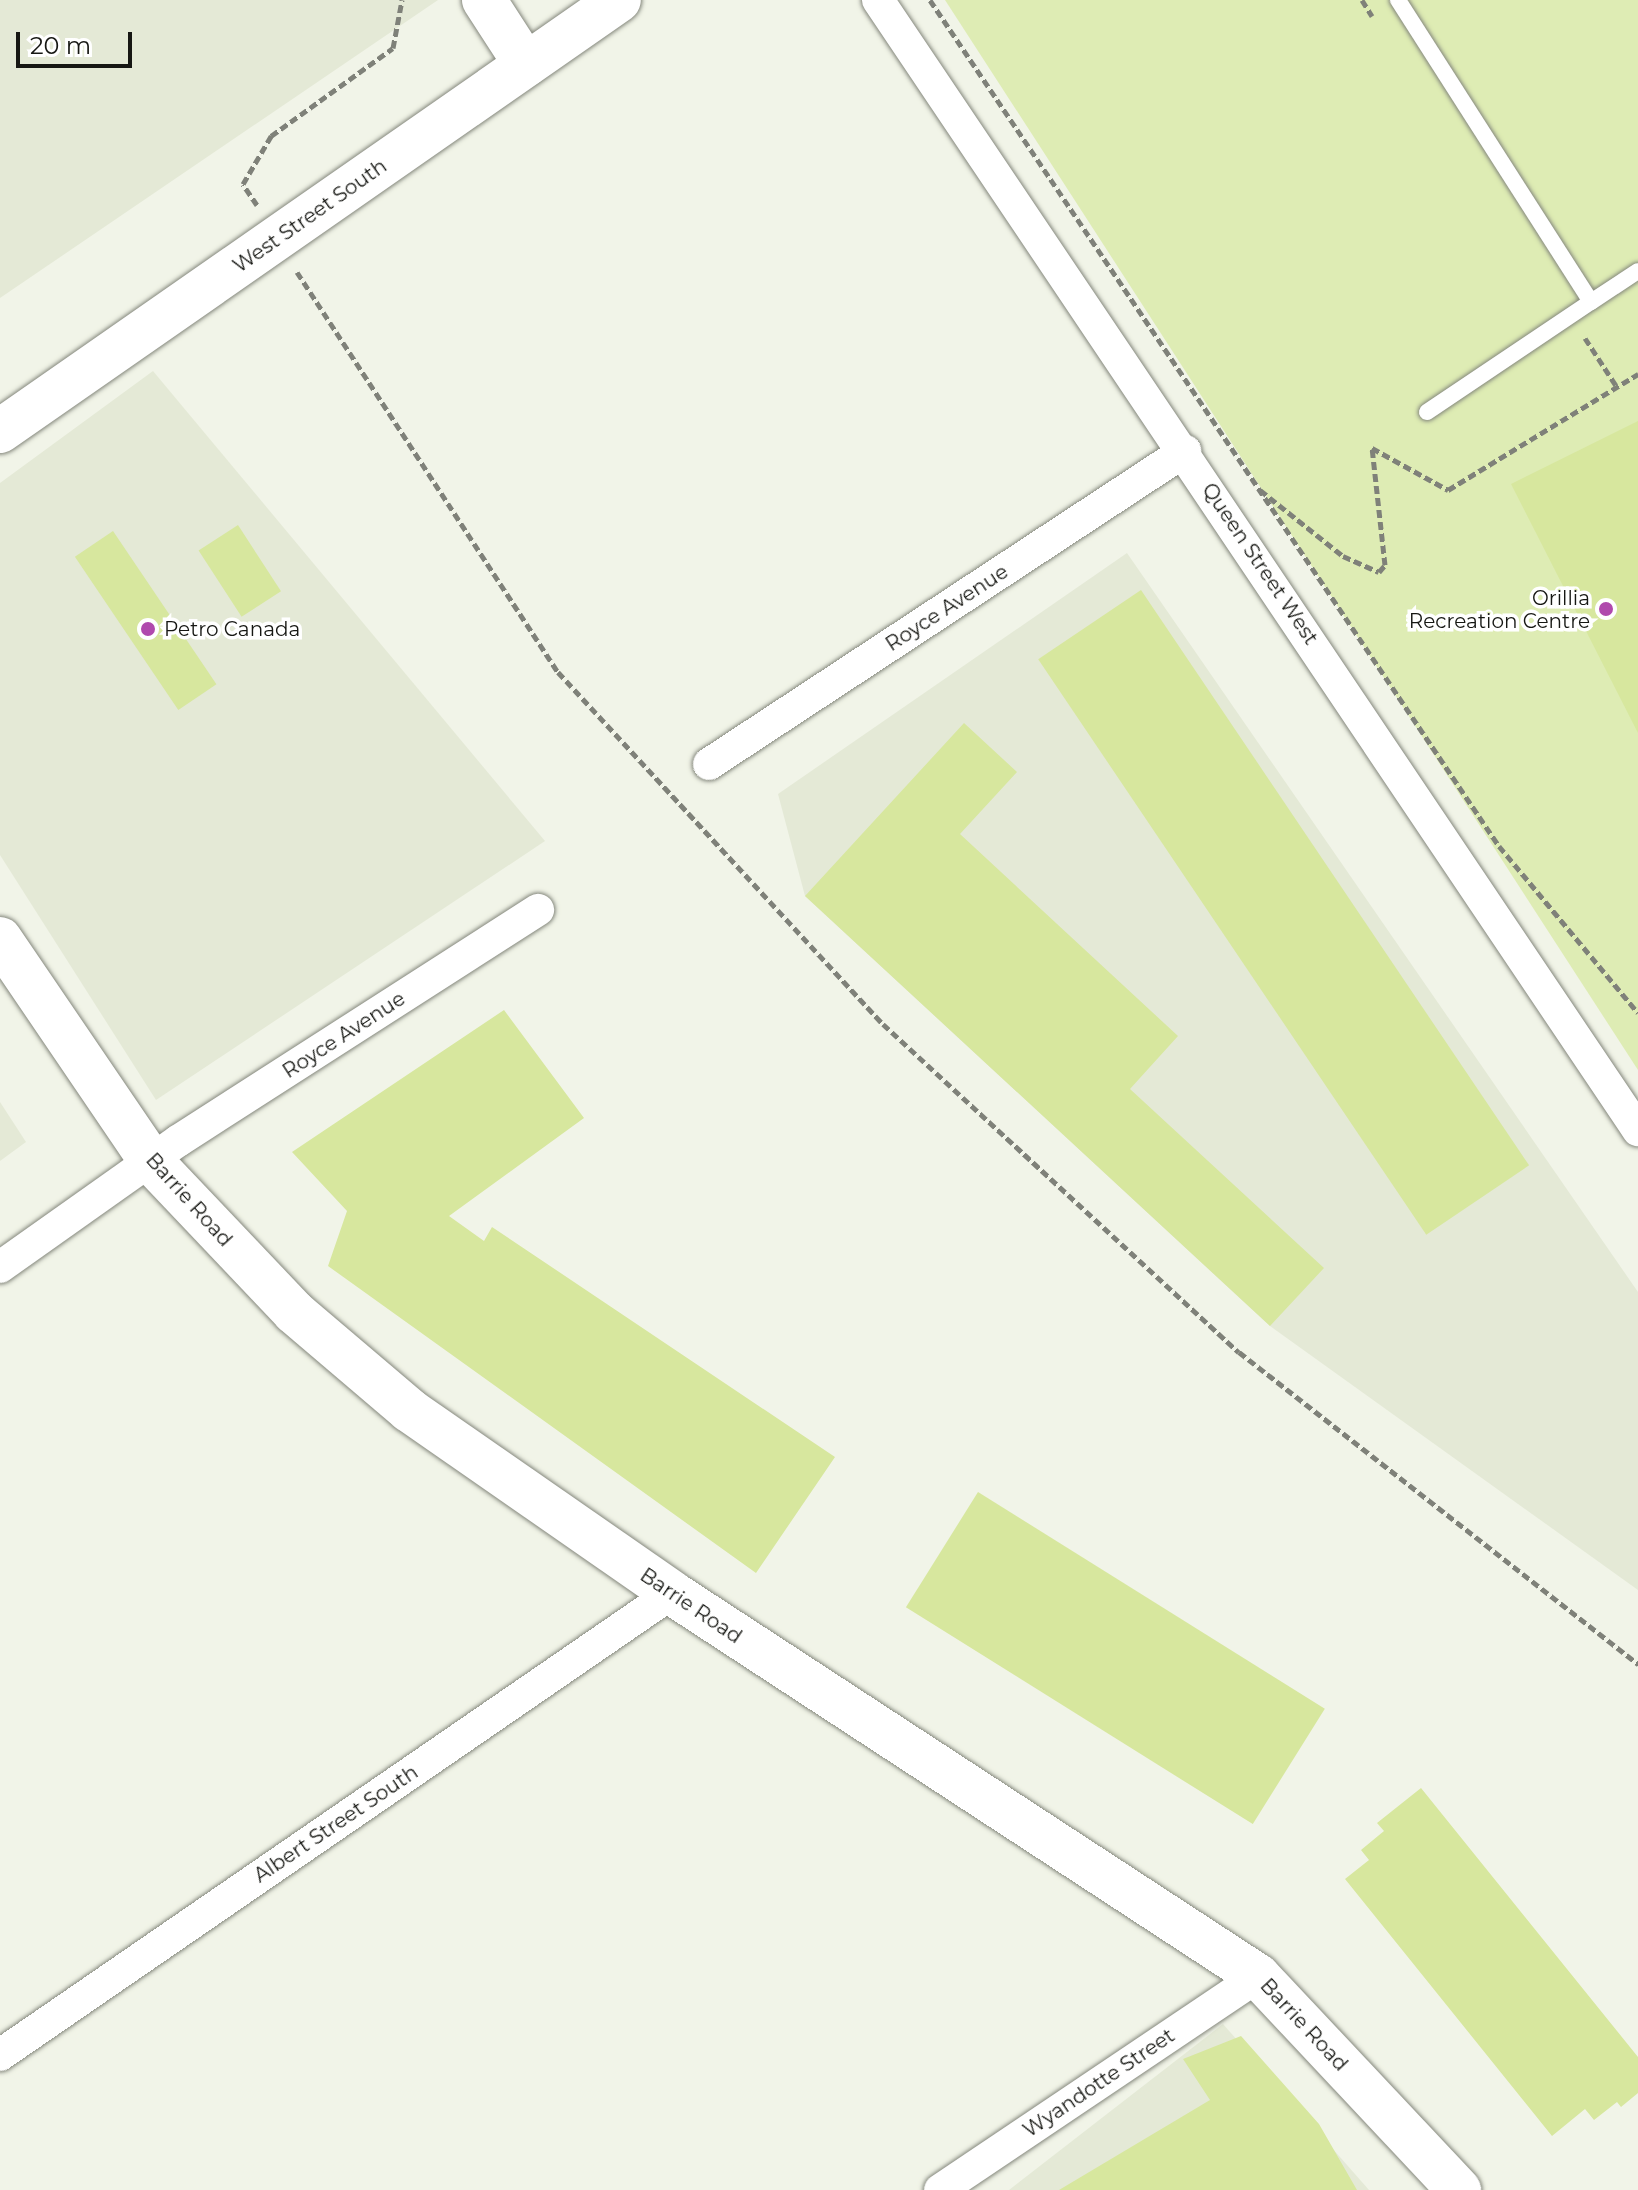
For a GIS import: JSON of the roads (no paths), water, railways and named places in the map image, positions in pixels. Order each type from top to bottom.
[{"type":"street","points":[[484,0],[526,65]]},
{"type":"street","name":"West Street South","points":[[0,431],[619,0]]},
{"type":"street","name":"Queen Street West","points":[[878,0],[1185,451],[1638,1130]]},
{"type":"street","name":"Royce Avenue","points":[[709,764],[1185,451]]},
{"type":"street","name":"Royce Avenue","points":[[0,1267],[150,1160],[538,910]]},
{"type":"street","name":"Barrie Road","points":[[0,939],[150,1160],[294,1312],[409,1410],[672,1593],[1258,1976],[1459,2190]]},
{"type":"street","name":"Albert Street South","points":[[0,2055],[672,1593]]},
{"type":"street","name":"Wyandotte Street","points":[[940,2190],[1258,1976]]},
{"type":"lane","points":[[1398,0],[1591,302]]},
{"type":"lane","points":[[1427,412],[1638,271]]},
{"type":"place","name":"Orillia Recreation Centre","points":[[1606,609]]},
{"type":"place","name":"Petro Canada","points":[[148,629]]}]
